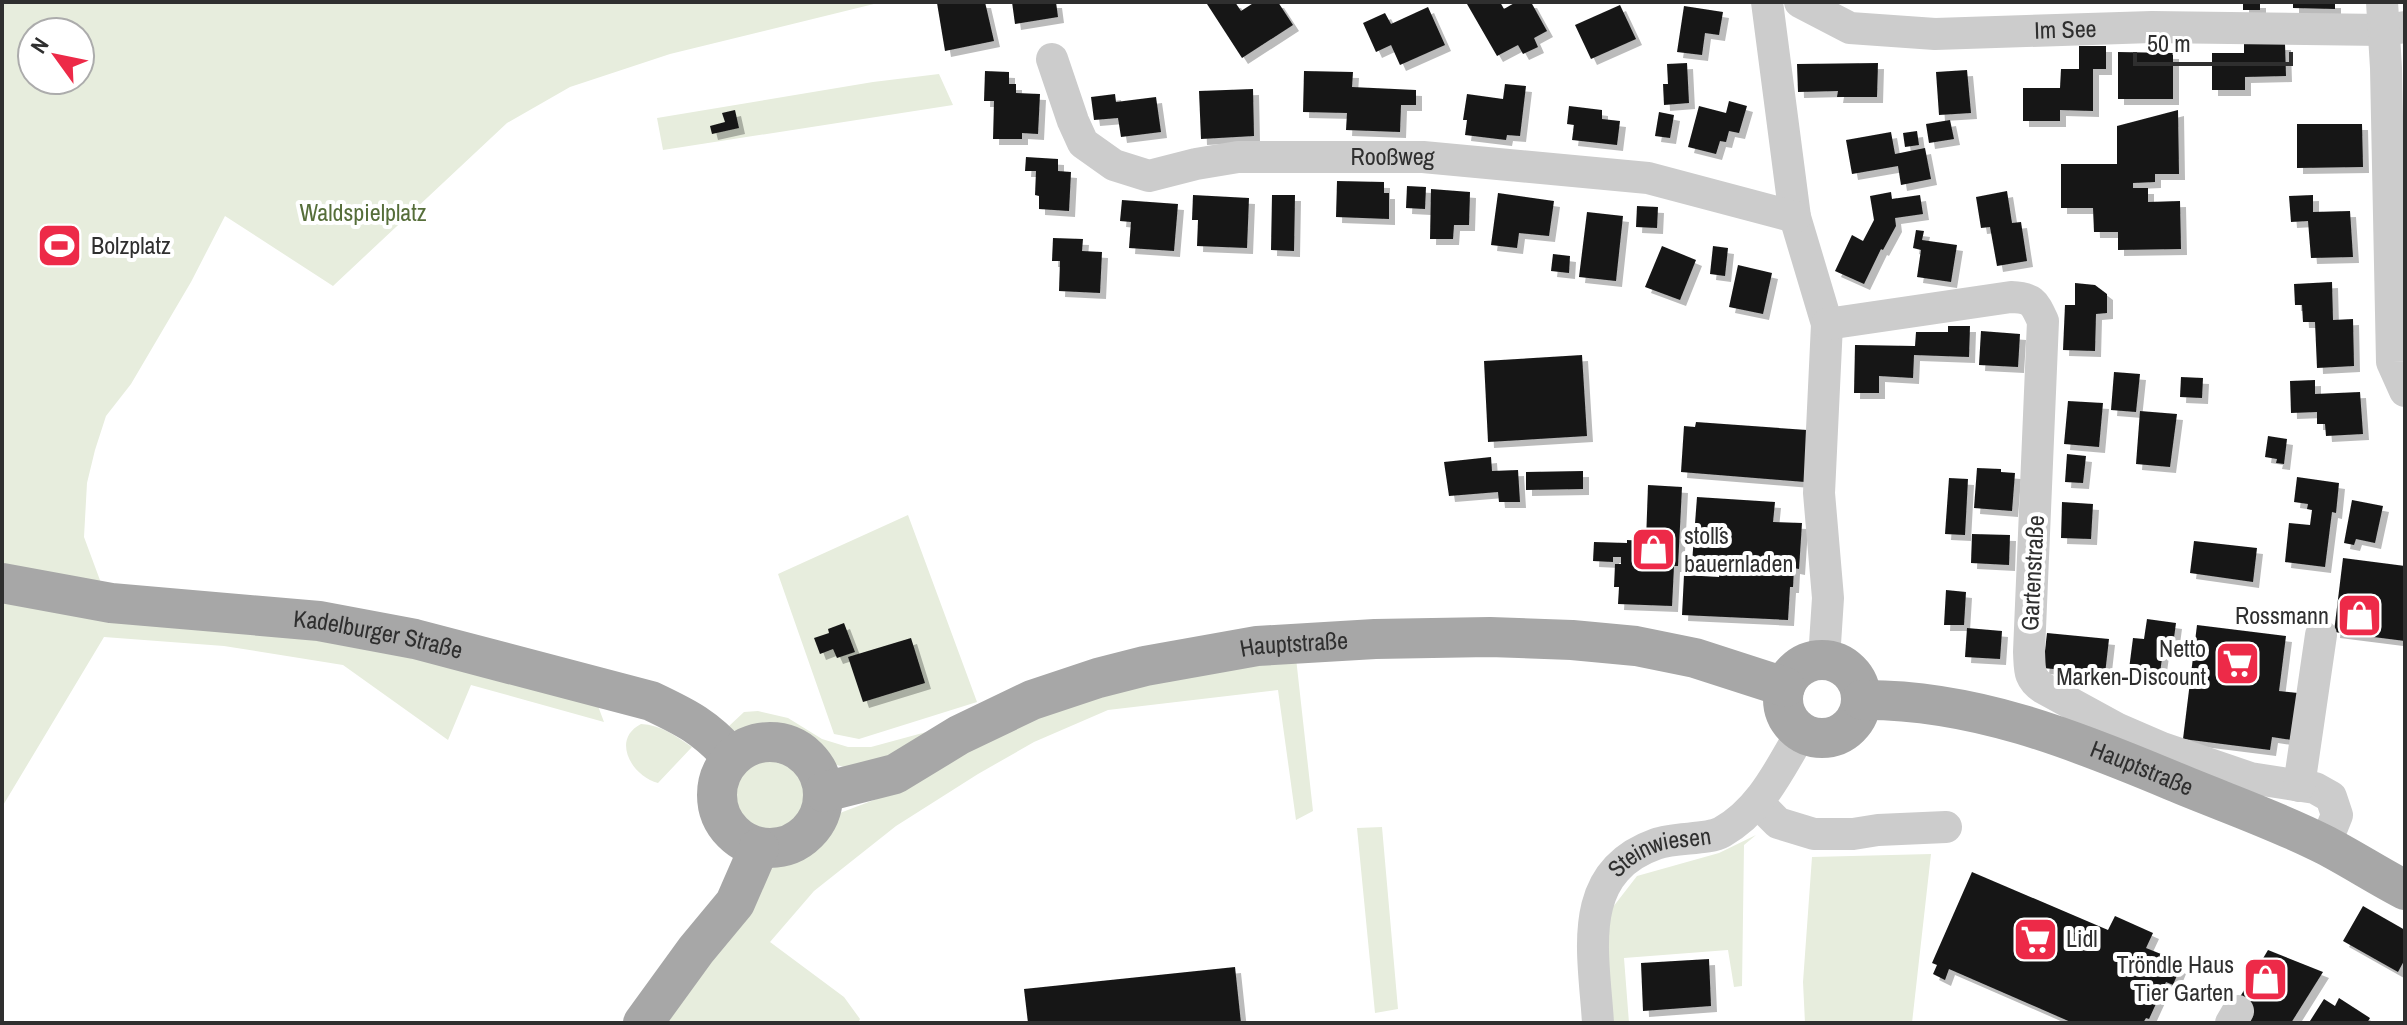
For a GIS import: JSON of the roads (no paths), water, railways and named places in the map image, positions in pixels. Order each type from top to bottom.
[{"type":"main road","name":"Kadelburger Straße","points":[[2,583],[85,600],[319,621],[415,639],[651,701],[682,715],[711,734],[732,757]]},
{"type":"main road","name":"Hauptstraße","points":[[824,792],[895,774],[959,735],[1032,700],[1145,666],[1257,646],[1375,639],[1490,637],[1572,640],[1636,646],[1695,658],[1785,687]]},
{"type":"main road","points":[[1824,659],[1846,667],[1854,675],[1862,700],[1856,720],[1848,729],[1825,739],[1801,733],[1787,717],[1784,708],[1785,687],[1791,675],[1800,666],[1824,659]]},
{"type":"main road","name":"Hauptstraße","points":[[1862,700],[1917,701],[1967,711],[2084,744],[2325,845],[2405,890]]},
{"type":"main road","points":[[763,742],[781,742],[797,748],[811,760],[820,775],[824,792],[822,808],[806,835],[793,844],[778,848],[759,848],[733,834],[722,820],[717,804],[717,787],[722,771],[732,757],[746,747],[763,742]]},
{"type":"main road","points":[[643,1023],[735,903],[759,848]]},
{"type":"street","points":[[1767,2],[1795,217],[1827,324],[1819,493],[1828,598],[1824,659]]},
{"type":"street","name":"Im See","points":[[1800,2],[1850,28],[1935,34],[2390,20]]},
{"type":"street","points":[[2390,20],[2392,362],[2405,391]]},
{"type":"street","name":"Rooßweg","points":[[1052,59],[1083,143],[1114,165],[1149,176],[1238,157],[1423,157],[1648,178],[1795,217]]},
{"type":"street","name":"Gartenstraße","points":[[1827,324],[2011,297],[2025,297],[2035,303],[2043,321],[2030,675],[2043,688],[2118,729],[2162,748],[2250,778],[2315,788],[2331,797],[2337,815],[2325,845]]},
{"type":"street","points":[[2299,786],[2321,635]]},
{"type":"street","name":"Steinwiesen","points":[[1598,1023],[1593,934],[1596,907],[1618,865],[1637,851],[1660,843],[1718,834],[1745,816],[1758,803],[1801,733]]},
{"type":"street","points":[[1758,803],[1778,823],[1814,834],[1946,827]]},
{"type":"place","name":"Bolzplatz","points":[[60,246]]},
{"type":"place","name":"stoll´s bauernladen","points":[[1653,550]]},
{"type":"place","name":"Rossmann","points":[[2360,616]]},
{"type":"place","name":"Netto Marken-Discount","points":[[2237,663]]},
{"type":"place","name":"Lidl","points":[[2035,939]]},
{"type":"place","name":"Tröndle Haus Tier Garten","points":[[2265,979]]},
{"type":"park label","name":"Waldspielplatz","points":[[363,213]]}]
